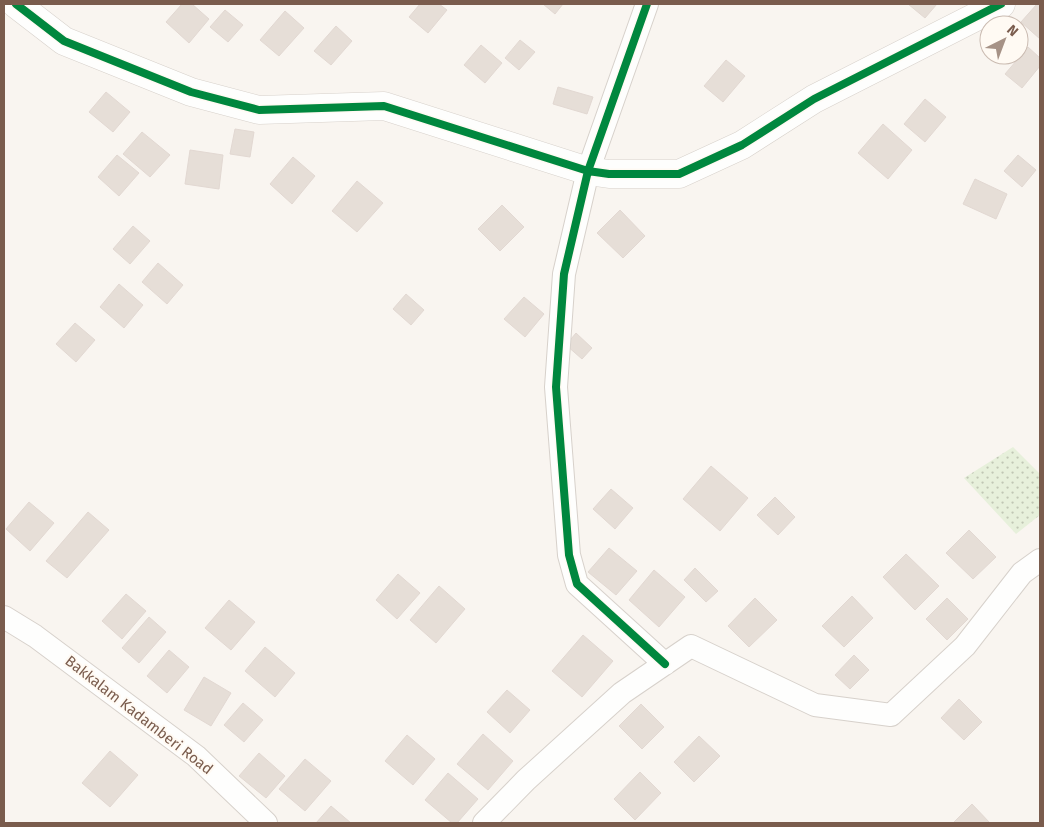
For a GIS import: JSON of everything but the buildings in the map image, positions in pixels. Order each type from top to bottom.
[{"type":"street","points":[[16,4],[64,41],[191,92],[259,110],[384,106],[588,172],[609,174],[679,174],[742,145],[814,99],[1001,4]]},
{"type":"street","points":[[647,4],[588,172],[564,274],[556,387],[569,555],[576,584],[665,664]]},
{"type":"street","points":[[484,823],[526,780],[622,693],[691,646],[815,705],[891,715],[964,646],[1022,573],[1040,560]]},
{"type":"street","name":"Bakkalam Kadamberi Road","points":[[4,617],[35,636],[196,756],[266,823]]},
{"type":"green space","points":[[1013,447],[1040,474],[1040,515],[1016,534],[964,478]]},
{"type":"cycle path","points":[[16,4],[64,41],[191,92],[259,110],[384,106],[588,171],[609,174],[679,174],[742,145],[814,99],[1001,4]]},
{"type":"cycle path","points":[[647,4],[588,171],[564,274],[556,387],[569,555],[577,584],[665,664]]}]
